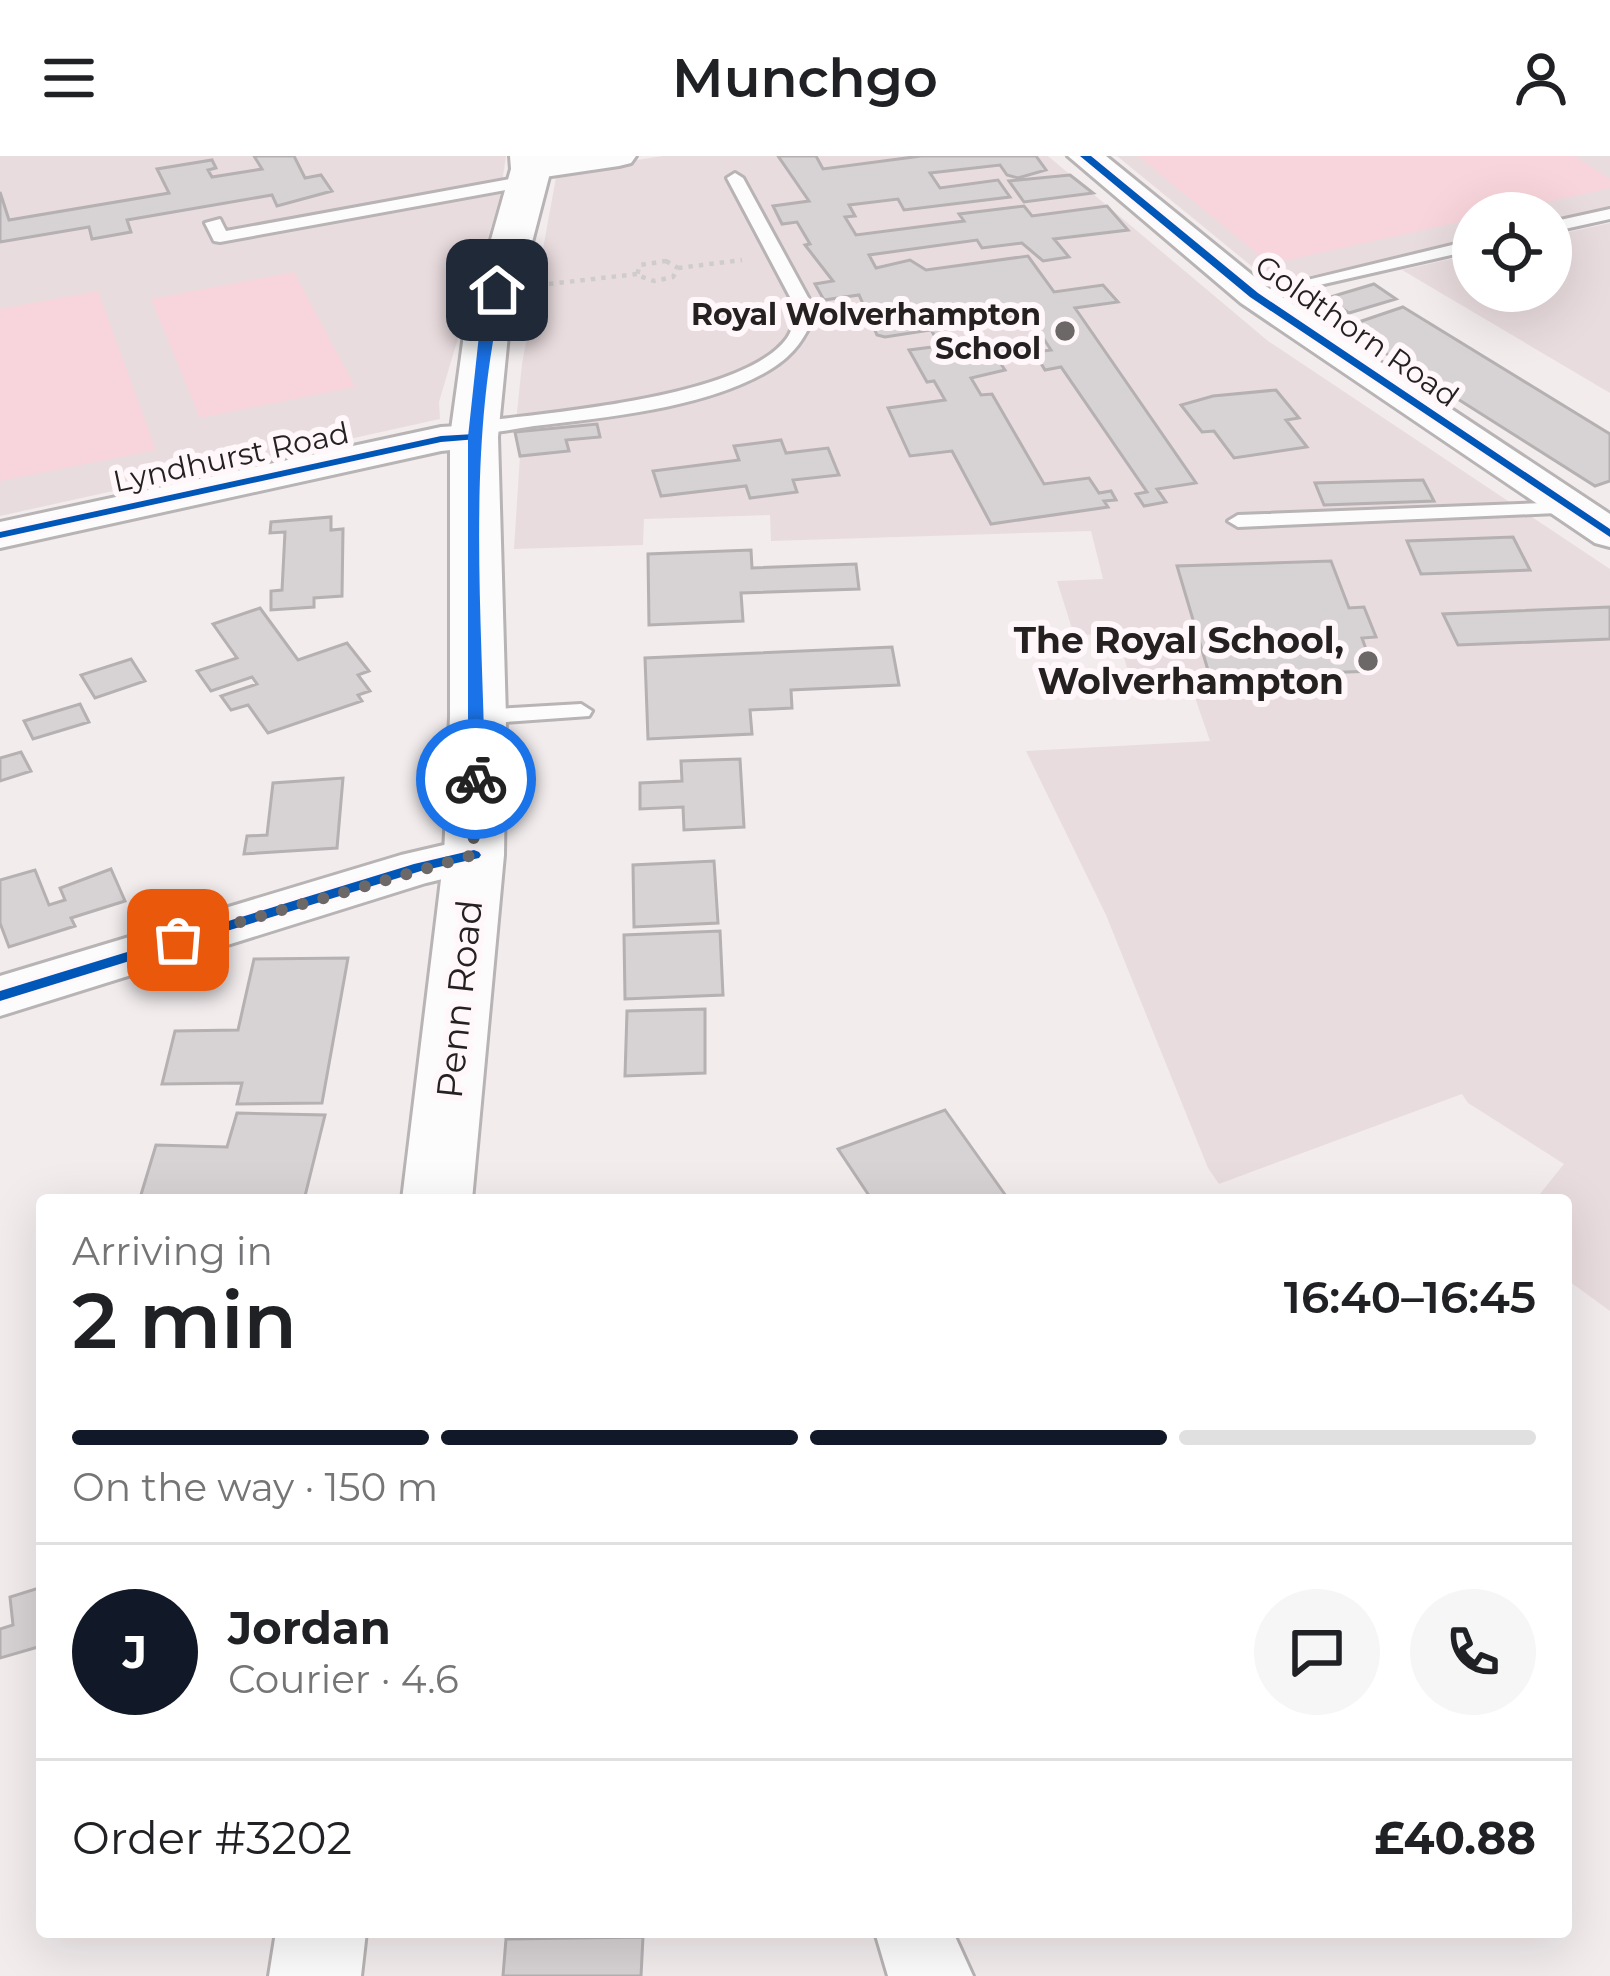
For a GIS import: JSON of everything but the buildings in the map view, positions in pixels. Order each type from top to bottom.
[{"type":"highway","name":"Penn Road","points":[[438,1194],[473,855],[478,717],[475,432],[486,335],[529,168]]},
{"type":"highway","points":[[315,1976],[320,1938]]},
{"type":"street","points":[[529,168],[619,156]]},
{"type":"street","name":"Goldthorn Road","points":[[1085,156],[1254,295],[1610,534]]},
{"type":"street","name":"Lyndhurst Road","points":[[0,535],[475,432]]},
{"type":"street","points":[[0,996],[419,867],[473,855]]},
{"type":"street","points":[[915,1938],[917,1952],[933,1976]]},
{"type":"lane","points":[[214,224],[220,237],[529,168]]},
{"type":"lane","points":[[475,432],[666,399],[752,372],[791,347],[806,330],[807,312],[735,178]]},
{"type":"lane","points":[[1572,222],[1610,214]]},
{"type":"lane","points":[[1254,295],[1452,250]]},
{"type":"lane","points":[[1238,521],[1572,508]]},
{"type":"lane","points":[[478,717],[581,711]]},
{"type":"path","points":[[637,274],[640,265],[652,261],[678,268],[777,255]]},
{"type":"path","points":[[497,290],[637,274],[661,281],[673,278],[678,268]]},
{"type":"shaded area","points":[[0,156],[506,156],[500,197],[439,402],[440,419],[0,516]]},
{"type":"shaded area","name":"The Royal School, Wolverhampton","points":[[663,156],[1048,156],[1268,341],[1610,569],[1610,1311],[1572,1283],[1572,1194],[1540,1194],[1564,1164],[1468,1103],[1462,1094],[1219,1184],[1208,1168],[1106,915],[1026,751],[1210,741],[1191,686],[1132,687],[1118,634],[1074,635],[1057,581],[1103,579],[1091,531],[771,541],[770,515],[644,519],[643,545],[514,549],[520,456],[515,432],[522,364],[557,172]]},
{"type":"shaded area","points":[[1117,156],[1610,156],[1610,207],[1572,216],[1572,192],[1452,192],[1452,244],[1288,281],[1260,273]]},
{"type":"shaded area","points":[[1138,156],[1575,156],[1610,179],[1610,188],[1572,196],[1572,192],[1452,192],[1452,224],[1270,264]]},
{"type":"shaded area","points":[[1610,223],[1610,393],[1473,312],[1572,312],[1572,231]]},
{"type":"shaded area","points":[[1452,259],[1452,300],[1402,270]]},
{"type":"shaded area","points":[[294,272],[355,387],[200,418],[151,299]]},
{"type":"shaded area","points":[[98,291],[156,450],[0,481],[0,309]]},
{"type":"cycle path","points":[[1085,156],[1254,295],[1610,534]]},
{"type":"cycle path","points":[[0,535],[441,439],[474,437]]},
{"type":"cycle path","points":[[0,996],[419,867],[474,855]]},
{"type":"way so far","points":[[178,940],[473,855],[476,779]]},
{"type":"place","name":"Royal Wolverhampton School","points":[[1065,331]]},
{"type":"place","name":"The Royal School, Wolverhampton","points":[[1368,661]]},
{"type":"route","points":[[476,779],[475,437],[486,335],[497,290]]}]
